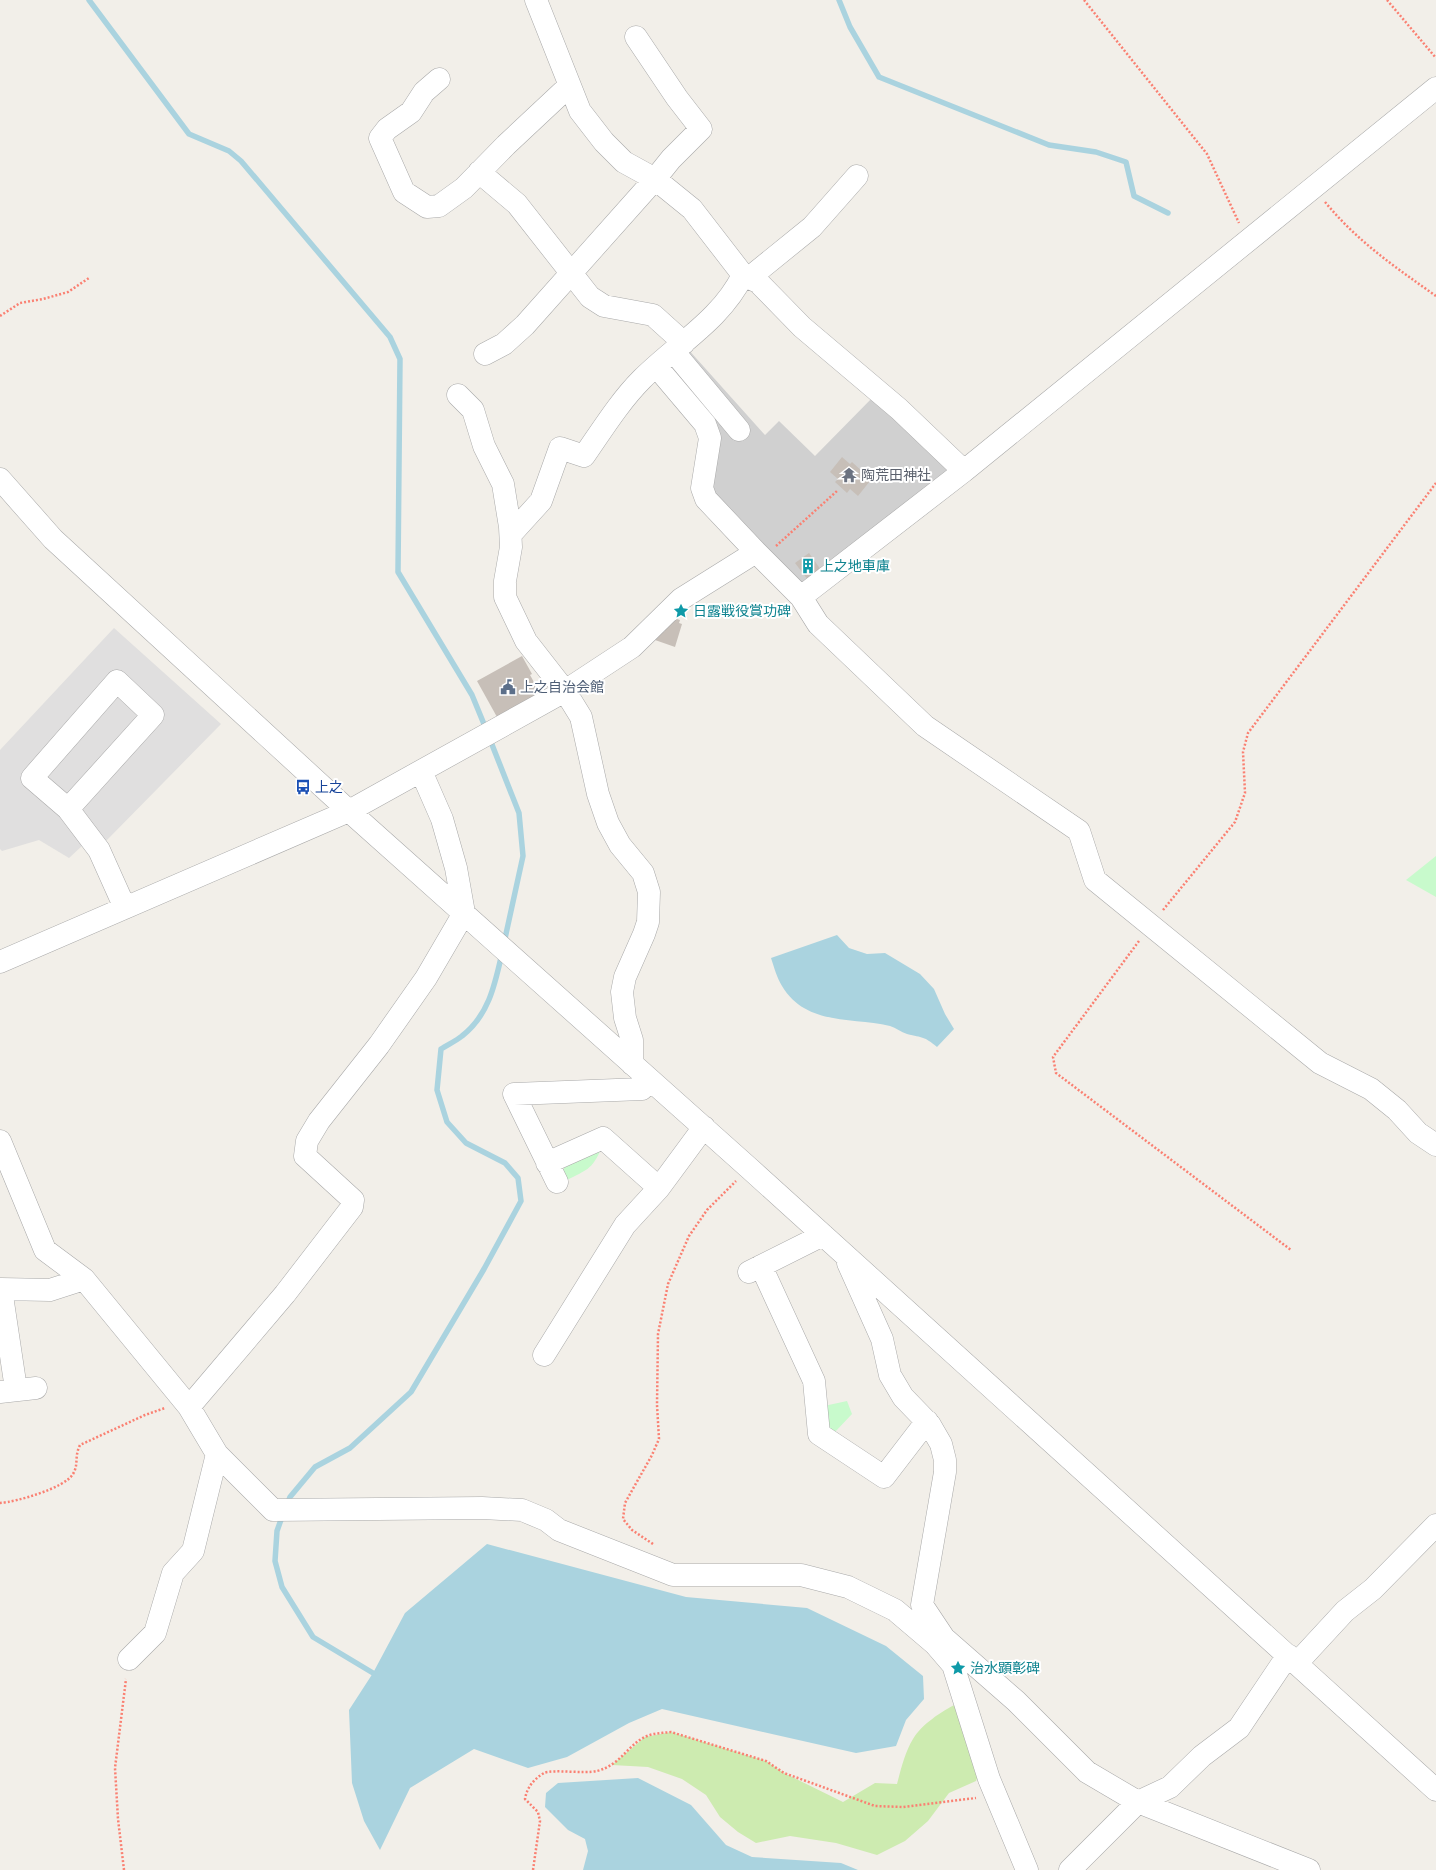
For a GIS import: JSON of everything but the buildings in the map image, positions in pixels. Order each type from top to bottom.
[{"type":"street","points":[[536,0],[580,111],[604,142],[624,162],[655,179],[692,208],[746,276],[758,282],[802,327],[899,409],[964,471]]},
{"type":"street","points":[[485,354],[504,344],[525,325],[671,159],[701,129],[677,98],[636,37]]},
{"type":"street","points":[[439,79],[424,92],[411,112],[387,129],[380,138],[404,192],[427,207],[439,206],[464,188],[569,86]]},
{"type":"street","points":[[801,597],[964,471],[1436,88]]},
{"type":"street","points":[[479,172],[517,204],[590,297],[604,306],[653,315],[679,347],[724,412],[739,430]]},
{"type":"street","points":[[511,534],[541,501],[560,448],[584,456],[615,412],[642,379],[723,306],[746,276],[812,227],[857,176]]},
{"type":"street","points":[[656,366],[705,424],[710,438],[702,488],[706,499],[765,550],[801,597],[818,624],[925,726],[1079,831],[1095,880],[1320,1063],[1371,1089],[1396,1110],[1418,1133],[1436,1145]]},
{"type":"street","points":[[458,395],[473,410],[484,446],[503,484],[511,534],[511,547],[505,581],[505,597],[526,641],[565,691],[581,717],[598,794],[608,823],[620,845],[643,873],[649,892],[646,928],[625,977],[622,992],[625,1018],[632,1040],[632,1064]]},
{"type":"street","points":[[708,433],[724,412]]},
{"type":"street","points":[[0,479],[53,539],[349,811],[844,1253],[1436,1790]]},
{"type":"street","points":[[0,962],[349,811],[565,691],[632,647],[681,599],[765,550]]},
{"type":"street","points":[[68,809],[152,715],[117,681],[32,778],[68,809],[99,850],[125,908]]},
{"type":"street","points":[[187,1404],[285,1294],[352,1207],[353,1200],[305,1156],[307,1141],[319,1121],[379,1045],[426,978],[464,914],[456,868],[442,819],[421,771]]},
{"type":"street","points":[[557,1182],[514,1094],[642,1089],[650,1080]]},
{"type":"street","points":[[544,1355],[625,1225],[659,1188],[704,1127]]},
{"type":"street","points":[[547,1163],[603,1138],[659,1188]]},
{"type":"street","points":[[0,1141],[45,1250],[84,1279],[187,1404],[217,1454],[273,1510],[482,1508],[522,1510],[546,1520],[559,1530],[673,1575],[801,1575],[848,1587],[895,1610],[935,1644],[1016,1701],[1087,1772],[1138,1802],[1309,1870]]},
{"type":"street","points":[[823,1235],[755,1269],[814,1382],[819,1434],[884,1477],[926,1421]]},
{"type":"street","points":[[844,1253],[882,1339],[890,1375],[903,1397],[926,1421],[941,1444],[945,1466],[922,1605],[957,1659],[989,1779],[1028,1870]]},
{"type":"street","points":[[17,1390],[1,1289],[50,1290],[84,1279]]},
{"type":"street","points":[[129,1658],[155,1632],[173,1574],[193,1551],[217,1454]]},
{"type":"street","points":[[1070,1870],[1138,1802],[1170,1786],[1202,1756],[1238,1728],[1292,1659],[1345,1611],[1372,1589],[1436,1525]]},
{"type":"path","points":[[1084,0],[1207,154],[1248,242]]},
{"type":"path","points":[[1387,0],[1436,58]]},
{"type":"path","points":[[1313,188],[1342,222],[1372,250],[1436,296]]},
{"type":"path","points":[[0,316],[20,302],[43,299],[68,292],[89,278]]},
{"type":"path","points":[[1291,1250],[1056,1073],[1052,1057],[1151,924],[1235,822],[1244,793],[1244,752],[1248,733],[1436,483]]},
{"type":"path","points":[[765,550],[837,491]]},
{"type":"path","points":[[658,1548],[632,1530],[623,1518],[625,1503],[652,1455],[659,1439],[657,1405],[658,1334],[668,1284],[689,1236],[707,1210],[749,1168]]},
{"type":"path","points":[[0,1503],[29,1498],[63,1482],[72,1476],[76,1467],[75,1454],[80,1445],[145,1415],[187,1404]]},
{"type":"path","points":[[124,1870],[118,1819],[115,1768],[129,1658]]},
{"type":"path","points":[[533,1870],[540,1821],[538,1812],[525,1799],[527,1788],[539,1776],[546,1772],[596,1771],[612,1765],[645,1737],[658,1733],[671,1732],[766,1761],[784,1773],[875,1806],[903,1806],[996,1796]]},
{"type":"shaded area","points":[[687,348],[765,435],[779,421],[815,456],[874,396],[952,472],[802,589],[714,496],[710,483],[715,437],[673,366]]},
{"type":"shaded area","points":[[114,628],[221,724],[106,841],[83,845],[69,858],[39,840],[2,851],[0,849],[0,750]]},
{"type":"green space","points":[[1436,856],[1436,897],[1406,880]]},
{"type":"green space","points":[[601,1149],[595,1161],[588,1169],[567,1180],[563,1170],[566,1164]]},
{"type":"green space","points":[[847,1401],[852,1414],[835,1432],[826,1425],[824,1406]]},
{"type":"green space","points":[[956,1704],[979,1773],[976,1781],[949,1793],[928,1821],[905,1841],[877,1855],[836,1843],[790,1836],[756,1843],[738,1832],[720,1817],[706,1795],[682,1779],[648,1767],[612,1765],[645,1737],[671,1732],[766,1761],[784,1773],[843,1802],[875,1783],[897,1784],[905,1755],[917,1734],[932,1719],[944,1710]]},
{"type":"water","points":[[837,935],[849,948],[867,954],[885,953],[920,974],[934,989],[945,1014],[954,1029],[937,1047],[926,1039],[907,1034],[890,1026],[831,1018],[817,1014],[804,1008],[792,999],[780,983],[771,958]]},
{"type":"water","points":[[487,1544],[686,1597],[807,1608],[886,1646],[923,1676],[924,1699],[906,1720],[896,1746],[856,1753],[662,1709],[629,1723],[567,1757],[528,1768],[474,1749],[410,1788],[380,1850],[364,1821],[352,1783],[349,1710],[373,1673],[405,1613]]},
{"type":"water","points":[[638,1778],[691,1805],[726,1845],[752,1857],[841,1863],[858,1870],[583,1870],[588,1851],[585,1839],[568,1830],[545,1807],[546,1793],[558,1783]]},
{"type":"waterway","points":[[89,0],[189,134],[229,151],[241,161],[390,337],[400,359],[398,572],[472,695],[486,729]]},
{"type":"waterway","points":[[839,0],[850,27],[879,77],[1049,145],[1096,152],[1126,162],[1134,196],[1168,213]]},
{"type":"waterway","points":[[489,737],[519,813],[523,856],[504,943]]},
{"type":"waterway","points":[[287,1505],[290,1497],[315,1467],[350,1448],[411,1392],[484,1269],[521,1201],[518,1178],[505,1163],[466,1143],[447,1122],[437,1090],[441,1049],[457,1040],[479,1019],[490,998],[502,953]]},
{"type":"waterway","points":[[283,1514],[277,1531],[275,1561],[282,1587],[313,1637],[373,1673]]},
{"type":"place","name":"陶荒田神社","points":[[849,475]]},
{"type":"place","name":"上之地車庫","points":[[808,566]]},
{"type":"place","name":"日露戦役賞功碑","points":[[681,611]]},
{"type":"place","name":"上之自治会館","points":[[508,687]]},
{"type":"place","name":"上之","points":[[303,787]]},
{"type":"place","name":"治水顕彰碑","points":[[958,1668]]}]
